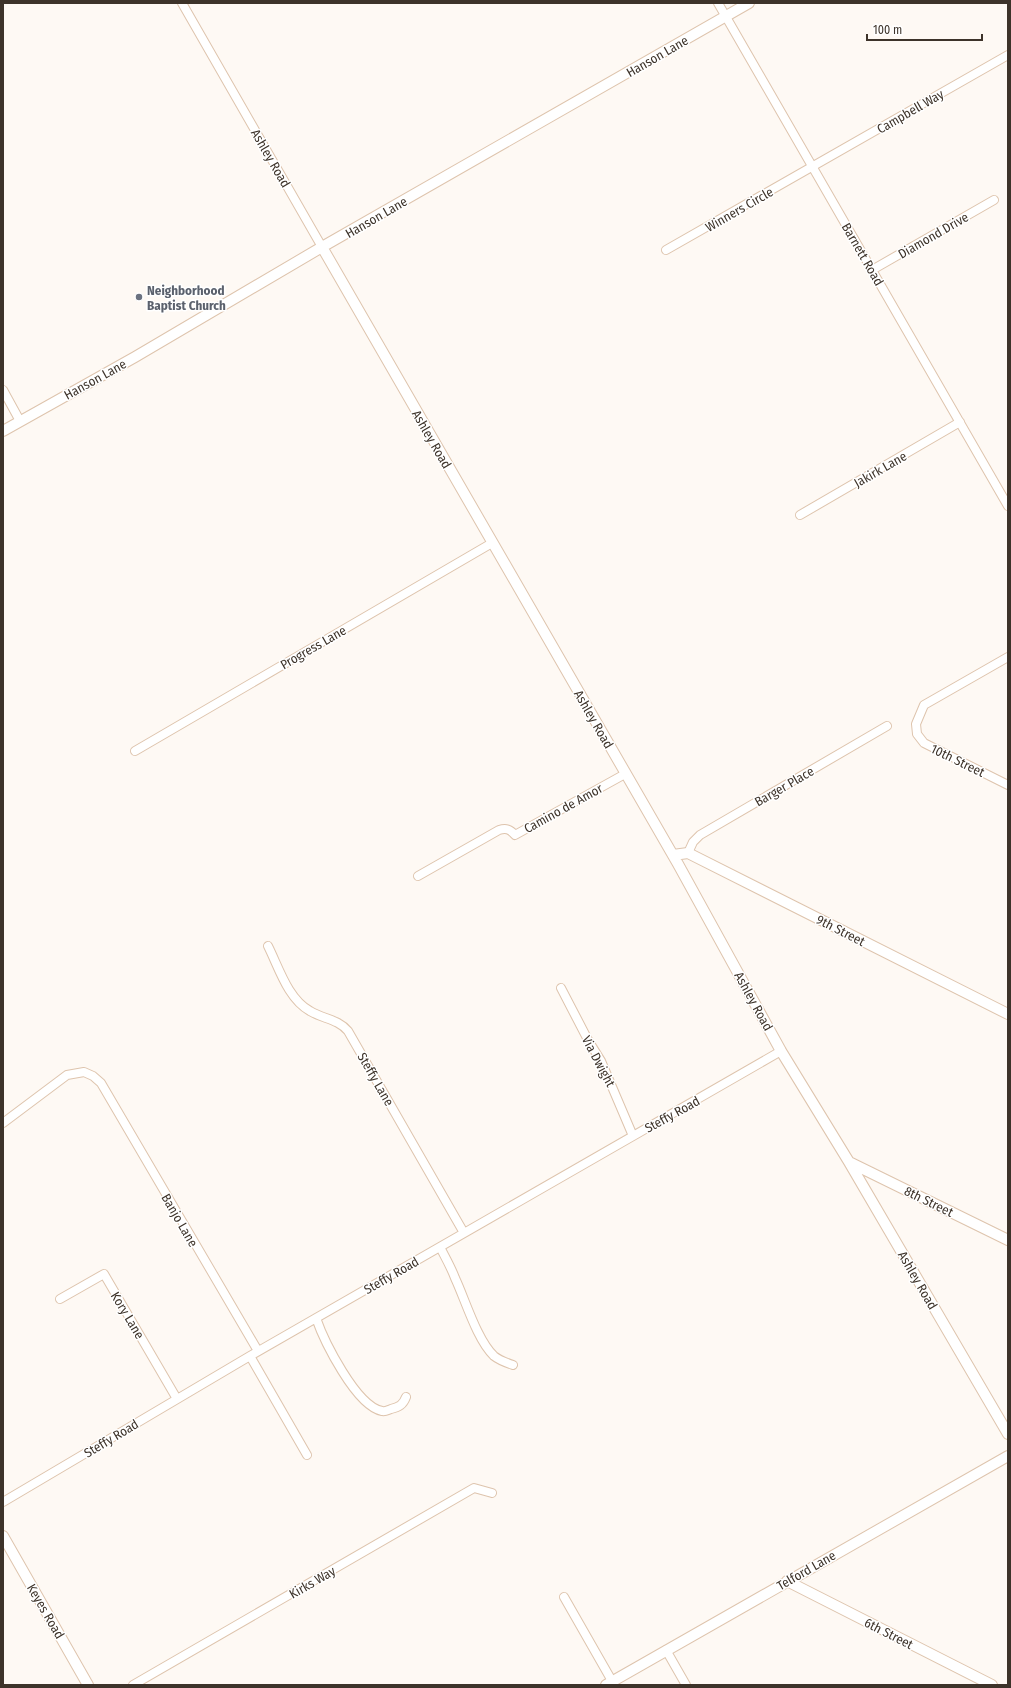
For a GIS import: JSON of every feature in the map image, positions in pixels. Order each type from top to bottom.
[{"type":"street","name":"Ashley Road","points":[[182,3],[492,544],[673,855],[781,1051],[849,1162],[1008,1434]]},
{"type":"street","name":"Barnett Road","points":[[718,3],[1008,506]]},
{"type":"street","name":"Hanson Lane","points":[[3,431],[135,357],[322,247],[749,3]]},
{"type":"street","name":"Campbell Way","points":[[812,167],[1008,55]]},
{"type":"street","name":"Winners Circle","points":[[666,250],[812,167]]},
{"type":"street","name":"Diamond Drive","points":[[872,270],[994,200]]},
{"type":"street","points":[[3,390],[20,421]]},
{"type":"street","name":"Jakirk Lane","points":[[800,515],[960,422]]},
{"type":"street","name":"Progress Lane","points":[[135,751],[492,544]]},
{"type":"street","name":"10th Street","points":[[1008,657],[924,705],[916,724],[917,734],[924,743],[1008,785]]},
{"type":"street","name":"Barger Place","points":[[688,853],[693,842],[700,835],[887,726]]},
{"type":"street","name":"Camino de Amor","points":[[418,876],[499,830],[505,828],[512,831],[515,835],[625,774]]},
{"type":"street","points":[[673,855],[688,853]]},
{"type":"street","name":"9th Street","points":[[688,853],[1008,1014]]},
{"type":"street","name":"Steffy Lane","points":[[268,946],[297,1002],[313,1013],[338,1022],[348,1030],[464,1233]]},
{"type":"street","name":"Via Dwight","points":[[561,988],[605,1068],[633,1136]]},
{"type":"street","name":"Steffy Road","points":[[3,1502],[254,1353],[781,1051]]},
{"type":"street","name":"Banjo Lane","points":[[3,1123],[67,1075],[84,1072],[93,1076],[101,1083],[254,1353],[307,1454]]},
{"type":"street","name":"8th Street","points":[[849,1162],[1008,1240]]},
{"type":"street","points":[[440,1247],[455,1276],[478,1331],[488,1348],[494,1356],[513,1365]]},
{"type":"street","name":"Kory Lane","points":[[60,1299],[104,1274],[177,1399]]},
{"type":"street","points":[[316,1318],[320,1329],[342,1371],[351,1385],[371,1406],[383,1412],[399,1407],[404,1402],[406,1397]]},
{"type":"street","name":"Telford Lane","points":[[609,1683],[1008,1456]]},
{"type":"street","points":[[995,1464],[1008,1466]]},
{"type":"street","name":"Kirks Way","points":[[133,1685],[474,1488],[492,1493]]},
{"type":"street","name":"Keyes Road","points":[[3,1536],[88,1685]]},
{"type":"street","name":"6th Street","points":[[786,1581],[992,1685]]},
{"type":"street","points":[[564,1597],[609,1683]]},
{"type":"street","points":[[666,1650],[686,1685]]},
{"type":"place","name":"Neighborhood Baptist Church","points":[[139,297]]}]
